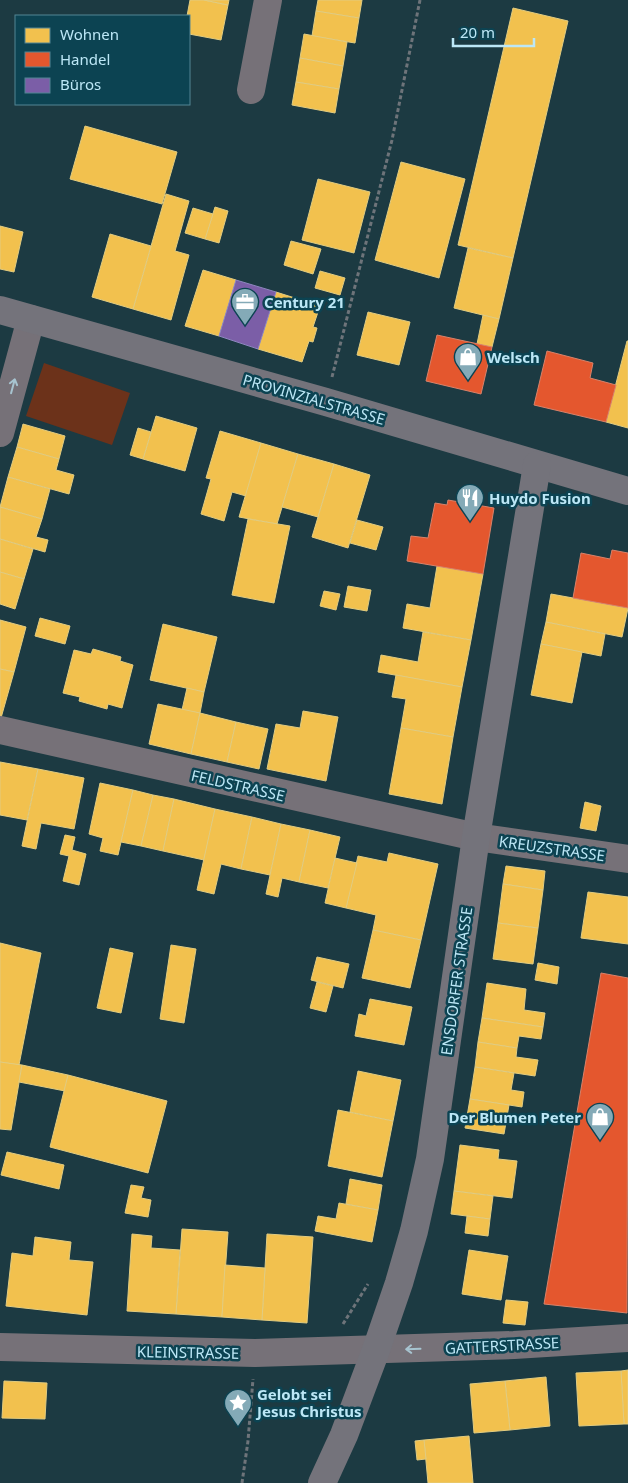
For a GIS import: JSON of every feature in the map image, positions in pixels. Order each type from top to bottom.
[{"type":"main road","name":"PROVINZIALSTRASSE","points":[[0,310],[628,490]]},
{"type":"main road","name":"ENSDORFER STRASSE","points":[[322,1483],[344,1435],[376,1350],[414,1231],[430,1160],[476,837],[537,465]]},
{"type":"street","points":[[251,90],[268,0]]},
{"type":"street","points":[[0,433],[31,319]]},
{"type":"street","name":"FELDSTRASSE","points":[[0,730],[476,837]]},
{"type":"street","name":"KREUZSTRASSE","points":[[476,837],[628,859]]},
{"type":"street","name":"GATTERSTRASSE","points":[[376,1350],[514,1345],[628,1338]]},
{"type":"street","name":"KLEINSTRASSE","points":[[0,1347],[255,1353],[376,1350]]},
{"type":"path","points":[[326,402],[392,140],[420,0]]},
{"type":"path","points":[[242,1483],[248,1441],[255,1353]]},
{"type":"shaded area","points":[[44,363],[130,393],[112,445],[26,416]]},
{"type":"building: Wohnen","points":[[190,0],[204,0],[228,5],[221,40],[190,34],[190,15],[187,15]]},
{"type":"building: Wohnen","points":[[204,0],[229,0],[228,5]]},
{"type":"building: Wohnen","points":[[318,0],[362,0],[359,18],[316,11]]},
{"type":"building: Wohnen","points":[[513,8],[568,21],[513,258],[458,245]]},
{"type":"building: Wohnen","points":[[316,11],[359,18],[355,43],[312,36]]},
{"type":"building: Wohnen","points":[[304,34],[347,42],[343,66],[300,58]]},
{"type":"building: Wohnen","points":[[300,58],[343,66],[339,89],[296,82]]},
{"type":"building: Wohnen","points":[[296,82],[339,89],[335,113],[292,105]]},
{"type":"building: Wohnen","points":[[85,126],[177,152],[162,204],[70,179]]},
{"type":"building: Wohnen","points":[[401,162],[465,179],[439,278],[375,260]]},
{"type":"building: Wohnen","points":[[318,179],[370,192],[354,253],[302,240]]},
{"type":"building: Wohnen","points":[[166,194],[189,201],[175,251],[189,255],[171,320],[133,309]]},
{"type":"building: Wohnen","points":[[215,207],[228,211],[219,243],[205,239]]},
{"type":"building: Wohnen","points":[[193,208],[213,214],[205,239],[185,233]]},
{"type":"building: Wohnen","points":[[0,226],[23,232],[14,272],[0,269]]},
{"type":"building: Wohnen","points":[[110,234],[151,246],[133,309],[92,297]]},
{"type":"building: Wohnen","points":[[291,241],[321,249],[313,274],[284,265]]},
{"type":"building: Wohnen","points":[[468,248],[513,258],[499,319],[454,308]]},
{"type":"building: Wohnen","points":[[203,270],[236,280],[219,336],[185,326]]},
{"type":"building: Wohnen","points":[[320,271],[345,278],[340,295],[315,288]]},
{"type":"building: Wohnen","points":[[276,292],[320,306],[313,327],[317,328],[313,342],[309,341],[302,362],[258,349]]},
{"type":"building: Wohnen","points":[[368,312],[410,322],[399,365],[357,355]]},
{"type":"building: Wohnen","points":[[483,315],[499,319],[492,347],[477,344]]},
{"type":"building: Wohnen","points":[[628,341],[628,428],[606,422]]},
{"type":"building: Wohnen","points":[[156,416],[197,428],[185,471],[143,459]]},
{"type":"building: Wohnen","points":[[23,424],[65,436],[59,459],[17,447]]},
{"type":"building: Wohnen","points":[[138,428],[151,432],[143,459],[130,455]]},
{"type":"building: Wohnen","points":[[220,431],[261,443],[246,496],[232,492],[224,521],[201,514],[211,479],[206,478]]},
{"type":"building: Wohnen","points":[[261,443],[298,454],[277,524],[239,517]]},
{"type":"building: Wohnen","points":[[17,447],[59,459],[56,470],[74,475],[69,494],[8,477]]},
{"type":"building: Wohnen","points":[[298,454],[334,464],[318,517],[282,507]]},
{"type":"building: Wohnen","points":[[334,464],[370,475],[348,548],[312,537]]},
{"type":"building: Wohnen","points":[[8,477],[50,489],[42,519],[0,507]]},
{"type":"building: Wohnen","points":[[0,507],[42,519],[36,537],[48,540],[45,552],[0,539]]},
{"type":"building: Wohnen","points":[[248,519],[290,526],[274,603],[232,595]]},
{"type":"building: Wohnen","points":[[357,520],[383,527],[376,550],[350,543]]},
{"type":"building: Wohnen","points":[[0,539],[33,549],[24,579],[0,572]]},
{"type":"building: Wohnen","points":[[437,566],[483,574],[471,640],[403,628],[407,604],[430,608]]},
{"type":"building: Wohnen","points":[[0,572],[24,579],[15,609],[0,604]]},
{"type":"building: Wohnen","points":[[348,586],[371,590],[367,611],[344,607]]},
{"type":"building: Wohnen","points":[[324,591],[340,594],[336,610],[320,606]]},
{"type":"building: Wohnen","points":[[551,594],[628,608],[622,637],[546,622]]},
{"type":"building: Wohnen","points":[[40,618],[70,626],[65,644],[35,636]]},
{"type":"building: Wohnen","points":[[0,620],[26,627],[14,672],[0,669]]},
{"type":"building: Wohnen","points":[[546,622],[605,634],[601,656],[541,644]]},
{"type":"building: Wohnen","points":[[163,624],[217,637],[204,692],[150,680]]},
{"type":"building: Wohnen","points":[[423,632],[471,640],[462,687],[378,672],[381,655],[418,662]]},
{"type":"building: Wohnen","points":[[541,644],[582,652],[572,703],[531,695]]},
{"type":"building: Wohnen","points":[[93,649],[121,657],[120,661],[133,665],[122,708],[108,704],[107,709],[79,701],[80,697],[63,693],[74,650],[91,654]]},
{"type":"building: Wohnen","points":[[0,669],[14,672],[1,718],[0,718]]},
{"type":"building: Wohnen","points":[[396,675],[462,687],[453,737],[401,728],[406,699],[392,697]]},
{"type":"building: Wohnen","points":[[187,688],[204,692],[200,713],[182,710]]},
{"type":"building: Wohnen","points":[[158,704],[200,713],[191,754],[149,744]]},
{"type":"building: Wohnen","points":[[303,711],[338,717],[326,781],[267,769],[276,724],[300,728]]},
{"type":"building: Wohnen","points":[[200,713],[236,722],[227,762],[191,754]]},
{"type":"building: Wohnen","points":[[236,722],[268,729],[259,769],[227,762]]},
{"type":"building: Wohnen","points":[[401,728],[453,737],[442,804],[389,794]]},
{"type":"building: Wohnen","points":[[0,762],[38,769],[27,820],[0,815]]},
{"type":"building: Wohnen","points":[[38,769],[84,778],[74,829],[41,823],[36,849],[22,846]]},
{"type":"building: Wohnen","points":[[100,783],[133,790],[118,855],[100,851],[103,838],[89,834]]},
{"type":"building: Wohnen","points":[[133,790],[153,795],[141,846],[121,842]]},
{"type":"building: Wohnen","points":[[153,795],[174,799],[163,851],[141,846]]},
{"type":"building: Wohnen","points":[[174,799],[215,809],[204,860],[163,851]]},
{"type":"building: Wohnen","points":[[585,802],[601,806],[596,831],[580,828]]},
{"type":"building: Wohnen","points":[[215,809],[252,817],[241,869],[221,864],[214,894],[197,890]]},
{"type":"building: Wohnen","points":[[252,817],[281,824],[270,875],[241,869]]},
{"type":"building: Wohnen","points":[[281,824],[310,830],[299,882],[282,878],[278,897],[266,894]]},
{"type":"building: Wohnen","points":[[310,830],[340,837],[328,888],[299,882]]},
{"type":"building: Wohnen","points":[[65,835],[75,837],[72,850],[86,854],[79,885],[63,881],[69,856],[60,854]]},
{"type":"building: Wohnen","points":[[389,853],[438,864],[421,940],[373,930],[376,915],[346,908],[358,856],[387,862]]},
{"type":"building: Wohnen","points":[[335,858],[357,863],[346,908],[325,903]]},
{"type":"building: Wohnen","points":[[506,866],[545,871],[543,890],[503,884]]},
{"type":"building: Wohnen","points":[[503,884],[543,890],[538,928],[498,923]]},
{"type":"building: Wohnen","points":[[588,892],[628,897],[628,944],[581,938]]},
{"type":"building: Wohnen","points":[[498,923],[538,928],[533,964],[493,959]]},
{"type":"building: Wohnen","points":[[373,930],[421,940],[410,988],[362,978]]},
{"type":"building: Wohnen","points":[[0,943],[41,953],[19,1065],[0,1062]]},
{"type":"building: Wohnen","points":[[171,945],[196,949],[184,1023],[160,1019]]},
{"type":"building: Wohnen","points":[[110,948],[133,953],[121,1013],[97,1008]]},
{"type":"building: Wohnen","points":[[317,957],[349,964],[343,988],[311,980]]},
{"type":"building: Wohnen","points":[[538,963],[559,967],[557,984],[535,980]]},
{"type":"building: Wohnen","points":[[317,982],[333,986],[326,1012],[310,1008]]},
{"type":"building: Wohnen","points":[[487,983],[526,989],[524,1010],[545,1013],[543,1027],[482,1018]]},
{"type":"building: Wohnen","points":[[370,999],[412,1007],[404,1045],[355,1036],[359,1014],[366,1016]]},
{"type":"building: Wohnen","points":[[482,1018],[543,1027],[541,1039],[519,1036],[517,1048],[478,1042]]},
{"type":"building: Wohnen","points":[[478,1042],[517,1048],[516,1057],[538,1060],[535,1076],[475,1067]]},
{"type":"building: Wohnen","points":[[0,1062],[22,1065],[11,1130],[0,1129]]},
{"type":"building: Wohnen","points":[[22,1065],[68,1075],[65,1091],[19,1082]]},
{"type":"building: Wohnen","points":[[475,1067],[514,1073],[511,1090],[524,1092],[522,1107],[470,1099]]},
{"type":"building: Wohnen","points":[[358,1071],[401,1080],[393,1121],[350,1112]]},
{"type":"building: Wohnen","points":[[68,1075],[167,1101],[148,1173],[50,1147]]},
{"type":"building: Wohnen","points":[[470,1099],[509,1105],[504,1134],[465,1128]]},
{"type":"building: Wohnen","points":[[338,1110],[393,1121],[382,1177],[328,1166]]},
{"type":"building: Wohnen","points":[[460,1145],[499,1150],[498,1159],[517,1161],[512,1198],[454,1191]]},
{"type":"building: Wohnen","points":[[7,1152],[64,1165],[59,1189],[1,1175]]},
{"type":"building: Wohnen","points":[[350,1179],[382,1185],[378,1210],[346,1204]]},
{"type":"building: Wohnen","points":[[131,1185],[144,1187],[141,1198],[151,1200],[148,1217],[125,1213]]},
{"type":"building: Wohnen","points":[[454,1191],[493,1196],[490,1219],[451,1214]]},
{"type":"building: Wohnen","points":[[339,1203],[378,1210],[372,1242],[315,1231],[318,1216],[336,1219]]},
{"type":"building: Wohnen","points":[[467,1216],[490,1219],[488,1236],[465,1233]]},
{"type":"building: Wohnen","points":[[182,1229],[228,1232],[222,1317],[176,1314]]},
{"type":"building: Wohnen","points":[[132,1234],[152,1236],[151,1248],[180,1250],[176,1314],[127,1311]]},
{"type":"building: Wohnen","points":[[267,1234],[313,1237],[307,1323],[262,1320]]},
{"type":"building: Wohnen","points":[[35,1237],[71,1242],[69,1260],[93,1262],[87,1315],[6,1306],[12,1253],[33,1256]]},
{"type":"building: Wohnen","points":[[469,1250],[508,1256],[501,1300],[462,1294]]},
{"type":"building: Wohnen","points":[[225,1265],[265,1268],[262,1320],[222,1317]]},
{"type":"building: Wohnen","points":[[506,1300],[528,1302],[525,1325],[503,1323]]},
{"type":"building: Wohnen","points":[[628,1370],[628,1424],[624,1424],[621,1371]]},
{"type":"building: Wohnen","points":[[621,1371],[624,1424],[579,1426],[576,1373]]},
{"type":"building: Wohnen","points":[[546,1377],[550,1426],[510,1430],[505,1381]]},
{"type":"building: Wohnen","points":[[4,1381],[47,1383],[45,1419],[2,1418]]},
{"type":"building: Wohnen","points":[[505,1381],[510,1430],[474,1433],[470,1384]]},
{"type":"building: Wohnen","points":[[469,1436],[473,1483],[428,1483],[424,1440]]},
{"type":"building: Wohnen","points":[[424,1440],[426,1459],[417,1460],[415,1441]]},
{"type":"building: Handel","points":[[437,335],[492,347],[481,394],[426,381]]},
{"type":"building: Handel","points":[[547,351],[593,363],[590,378],[616,385],[606,422],[534,405]]},
{"type":"building: Handel","points":[[448,500],[494,508],[483,574],[407,561],[411,536],[428,538],[435,503],[447,505]]},
{"type":"building: Handel","points":[[612,550],[628,553],[628,608],[573,598],[581,553],[610,559]]},
{"type":"building: Handel","name":"Der Blumen Peter","points":[[601,973],[628,978],[627,1313],[544,1304]]},
{"type":"building: Büros","points":[[236,280],[276,292],[258,349],[219,336]]},
{"type":"place","name":"Century 21","points":[[245,326]]},
{"type":"place","name":"Welsch","points":[[468,381]]},
{"type":"place","name":"Huydo Fusion","points":[[470,522]]},
{"type":"place","name":"Der Blumen Peter","points":[[600,1141]]},
{"type":"place","name":"Gelobt sei Jesus Christus","points":[[238,1427]]}]
